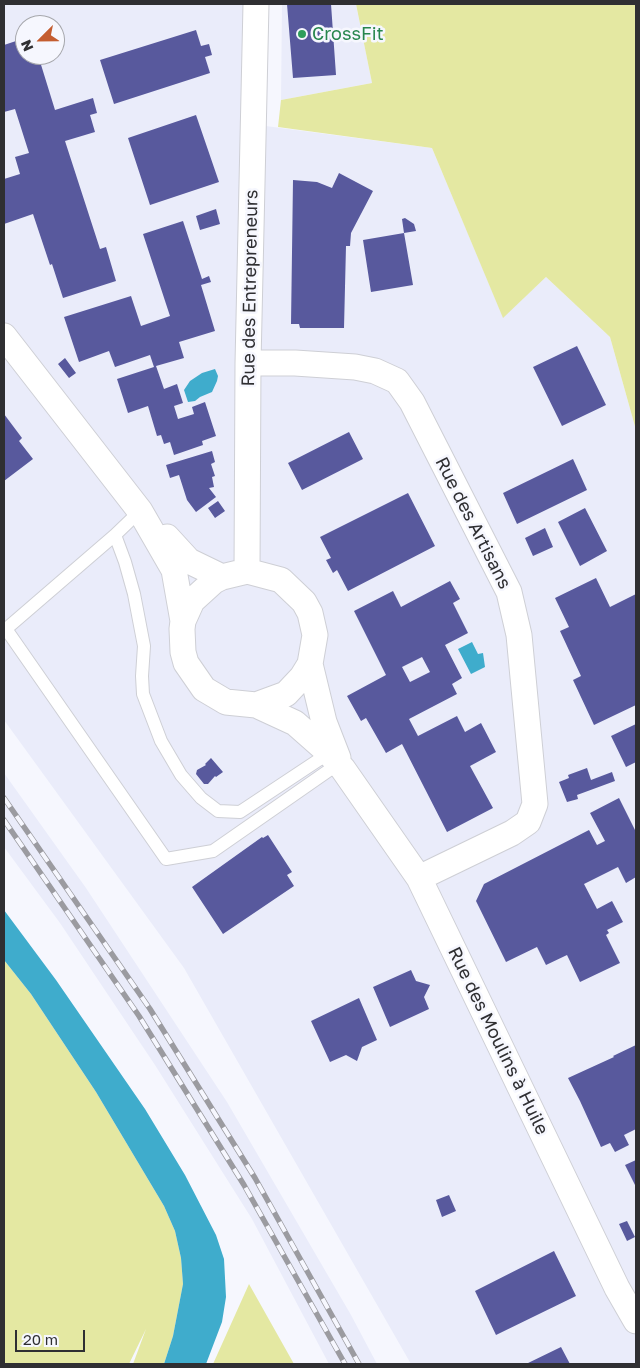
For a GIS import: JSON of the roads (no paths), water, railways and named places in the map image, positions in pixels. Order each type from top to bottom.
[{"type":"street","name":"Rue des Entrepreneurs","points":[[247,571],[248,363],[256,4]]},
{"type":"street","points":[[4,336],[140,511],[189,561],[222,576]]},
{"type":"street","name":"Rue des Artisans","points":[[248,363],[295,363],[355,367],[376,371],[396,381],[412,402],[509,592],[519,635],[535,804],[528,822],[512,833],[419,878]]},
{"type":"street","points":[[140,511],[174,570],[183,621]]},
{"type":"street","points":[[247,571],[280,580],[304,602],[310,612],[315,636],[310,664],[302,678],[286,694],[256,705],[226,702],[204,689],[186,664],[183,652],[183,621],[192,601],[214,580],[222,576],[247,571]]},
{"type":"street","name":"Rue des Moulins à Huile","points":[[310,664],[324,722],[337,762]]},
{"type":"street","name":"Rue des Moulins à Huile","points":[[256,705],[295,723],[337,762],[419,878],[617,1288],[636,1321]]},
{"type":"lane","points":[[140,511],[6,629],[166,859],[213,851],[337,762]]},
{"type":"lane","points":[[115,535],[132,586],[144,646],[143,694],[162,741],[181,775],[201,798],[218,811],[240,812],[337,762]]},
{"type":"water","points":[[215,369],[218,376],[212,392],[195,401],[188,402],[184,390],[190,381],[202,373]]},
{"type":"water","points":[[472,642],[478,654],[483,653],[485,667],[471,674],[458,649]]},
{"type":"water","points":[[4,910],[56,980],[145,1109],[185,1175],[216,1235],[224,1259],[226,1297],[222,1322],[206,1364],[164,1364],[173,1336],[183,1284],[181,1258],[175,1231],[164,1206],[96,1092],[31,994],[4,960]]},
{"type":"railway","points":[[4,798],[150,1009],[255,1178],[359,1364]]},
{"type":"railway","points":[[4,820],[139,1016],[244,1185],[345,1364]]},
{"type":"place","name":"CrossFit","points":[[302,34]]}]
